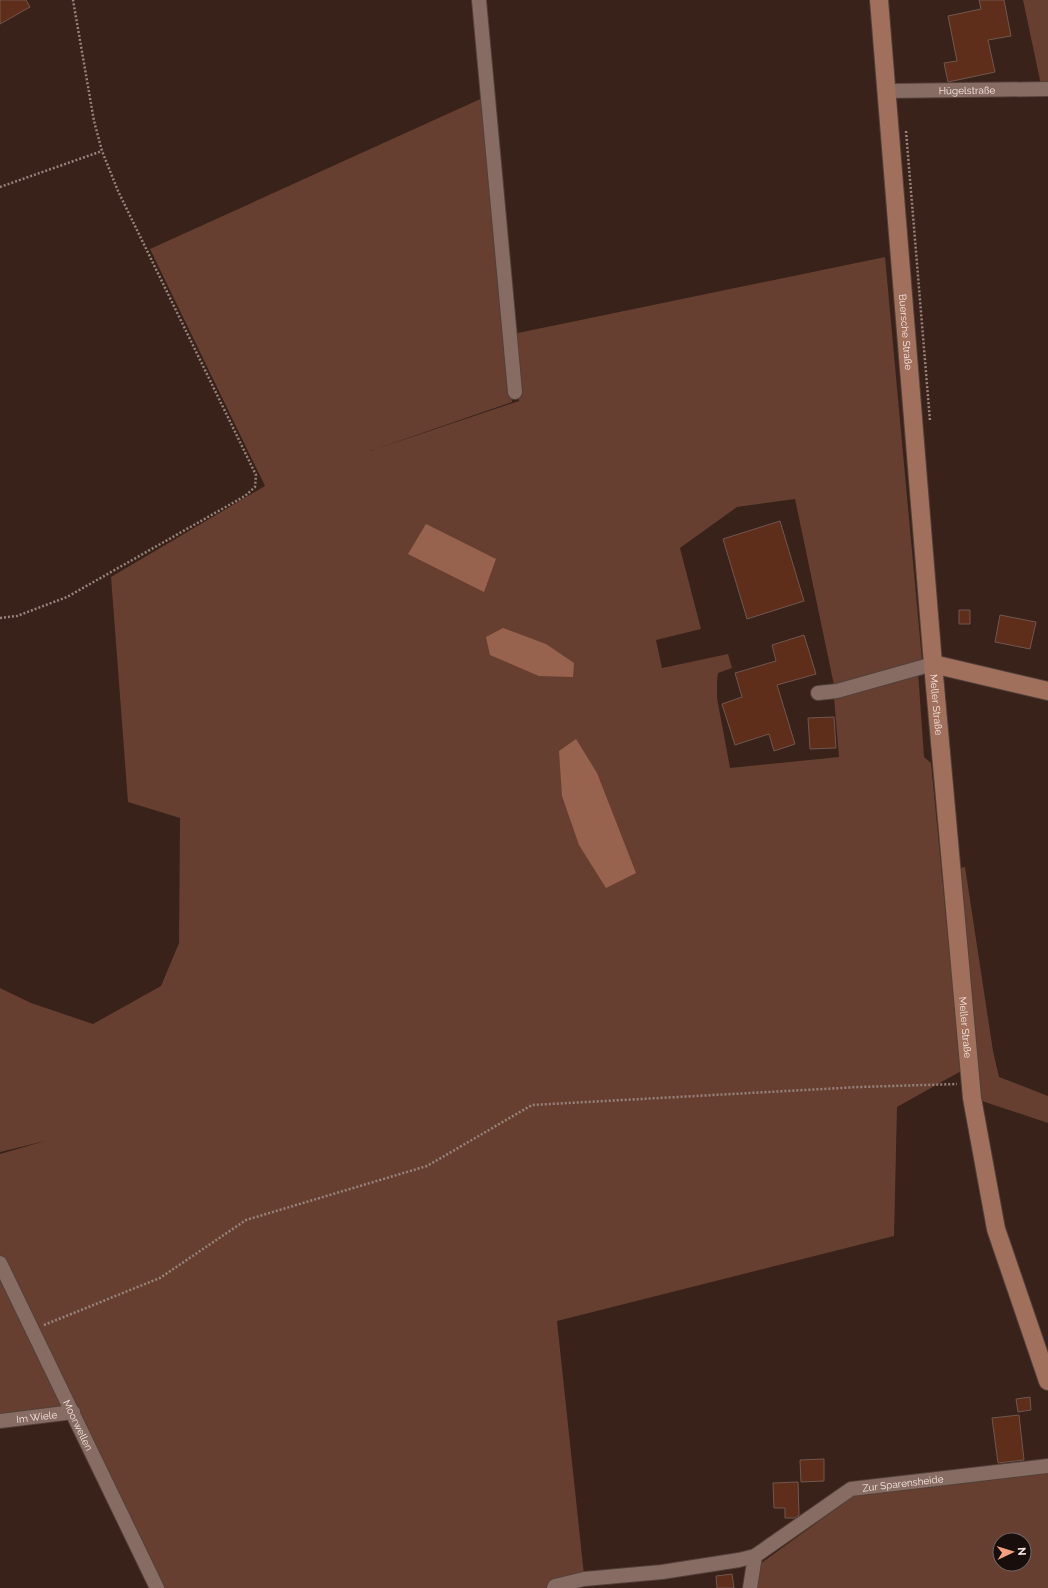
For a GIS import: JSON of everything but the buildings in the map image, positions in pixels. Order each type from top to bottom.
[{"type":"main road","name":"Buersche Straße","points":[[879,0],[933,664]]},
{"type":"main road","points":[[933,664],[1048,691]]},
{"type":"main road","name":"Meller Straße","points":[[933,664],[972,1098],[996,1229],[1048,1381]]},
{"type":"street","points":[[480,0],[515,392]]},
{"type":"street","name":"Hügelstraße","points":[[887,91],[1048,89]]},
{"type":"street","points":[[818,693],[837,691],[933,664]]},
{"type":"street","name":"Moorwellen","points":[[0,1263],[157,1588]]},
{"type":"street","name":"Im Wiele","points":[[0,1421],[73,1412]]},
{"type":"street","name":"Zur Sparensheide","points":[[554,1588],[555,1586],[584,1579],[662,1572],[739,1560],[755,1556],[851,1489],[1048,1466]]},
{"type":"street","points":[[750,1588],[755,1556]]},
{"type":"path","points":[[0,618],[17,616],[67,597],[245,496],[255,487],[256,475],[118,191],[102,151],[94,121],[73,0]]},
{"type":"path","points":[[0,187],[102,151]]},
{"type":"path","points":[[33,1330],[160,1278],[246,1220],[427,1166],[532,1105],[859,1087],[971,1084]]},
{"type":"shaded area","points":[[1023,0],[1048,0],[1048,85],[1041,85]]},
{"type":"shaded area","points":[[487,96],[512,402],[370,451],[519,401],[513,334],[885,257],[922,660],[834,685],[795,499],[737,507],[680,548],[701,629],[656,640],[662,668],[728,654],[732,668],[718,673],[717,698],[730,768],[839,757],[834,698],[918,671],[924,757],[931,763],[961,1071],[897,1107],[894,1236],[557,1321],[584,1575],[553,1580],[547,1588],[163,1588],[74,1410],[0,1418],[0,1154],[45,1141],[0,1152],[0,988],[31,1003],[93,1024],[161,986],[179,943],[180,818],[128,802],[111,577],[265,486],[150,249]]},
{"type":"shaded area","points":[[426,524],[496,559],[484,592],[408,554]]},
{"type":"shaded area","points":[[503,628],[546,644],[574,663],[573,677],[539,676],[490,655],[486,637]]},
{"type":"shaded area","points":[[576,739],[597,773],[636,873],[606,888],[579,845],[562,796],[559,751]]},
{"type":"shaded area","points":[[965,867],[993,1051],[999,1077],[1048,1096],[1048,1123],[979,1100],[959,868]]},
{"type":"shaded area","points":[[1048,1473],[1048,1588],[757,1588],[760,1564],[855,1495]]}]
